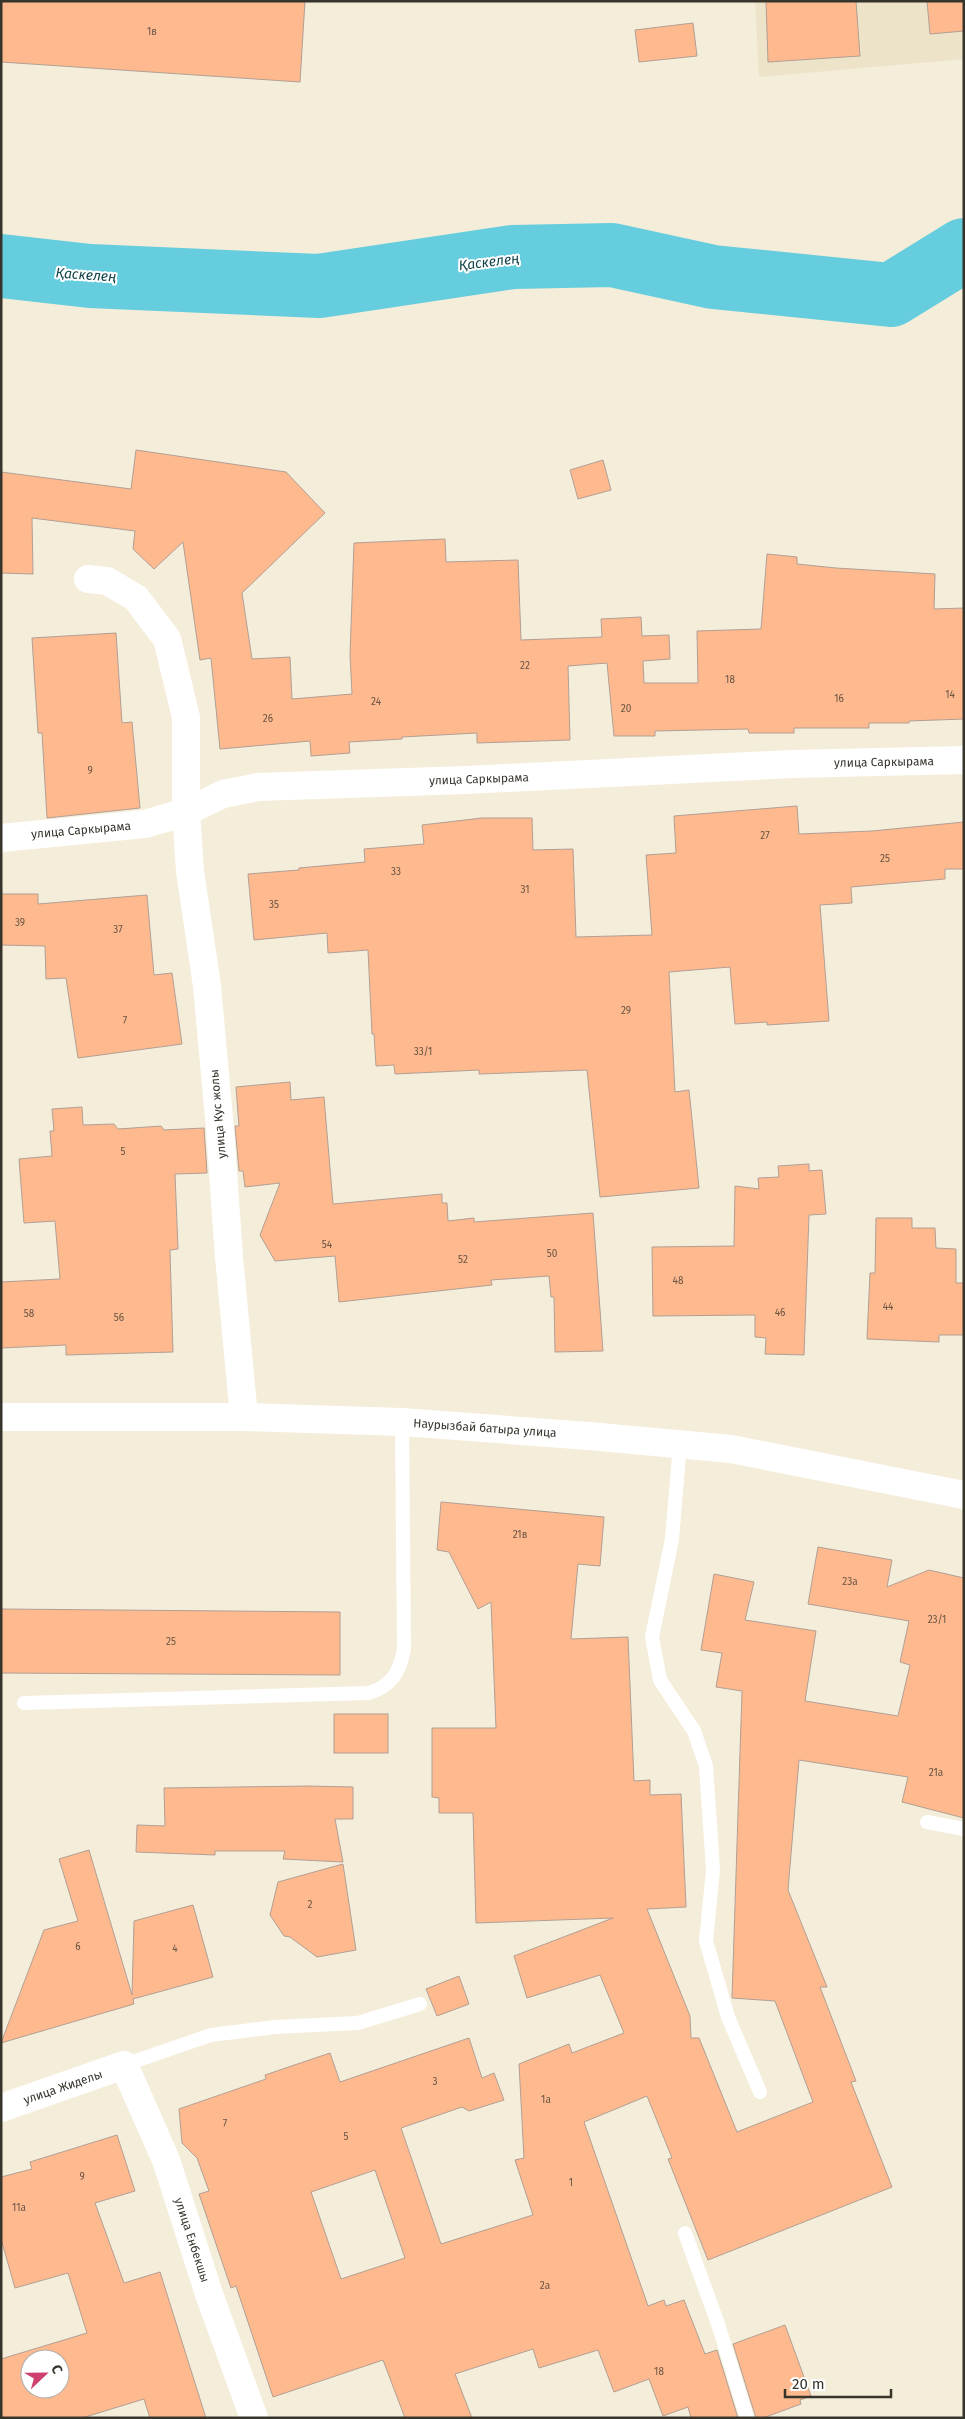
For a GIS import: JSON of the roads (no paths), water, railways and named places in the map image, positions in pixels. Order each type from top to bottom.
[{"type":"street","name":"улица Кус жолы","points":[[88,579],[107,581],[136,598],[167,639],[186,718],[186,812],[190,871],[207,986],[244,1417]]},
{"type":"street","name":"улица Саркырама","points":[[1,838],[145,824],[186,812],[223,794],[258,787],[466,780],[792,764],[964,760]]},
{"type":"street","name":"Наурызбай батыра улица","points":[[1,1417],[244,1417],[402,1422],[680,1444],[731,1449],[964,1495]]},
{"type":"street","name":"улица Жиделы","points":[[1,2108],[124,2065]]},
{"type":"street","name":"улица Енбекшы","points":[[124,2065],[166,2160],[209,2294],[254,2418]]},
{"type":"lane","points":[[24,1703],[369,1693],[381,1689],[394,1678],[401,1665],[404,1649],[402,1422]]},
{"type":"lane","points":[[680,1444],[672,1539],[652,1637],[660,1680],[694,1732],[706,1766],[713,1870],[706,1942],[728,2017],[760,2092]]},
{"type":"lane","points":[[927,1822],[964,1830]]},
{"type":"lane","points":[[124,2065],[211,2035],[275,2027],[358,2022],[420,2004]]},
{"type":"lane","points":[[685,2233],[718,2324],[747,2418]]},
{"type":"waterway","name":"Қаскелең","points":[[1,266],[90,276],[319,286],[513,257],[612,255],[713,277],[891,295],[964,250]]}]
